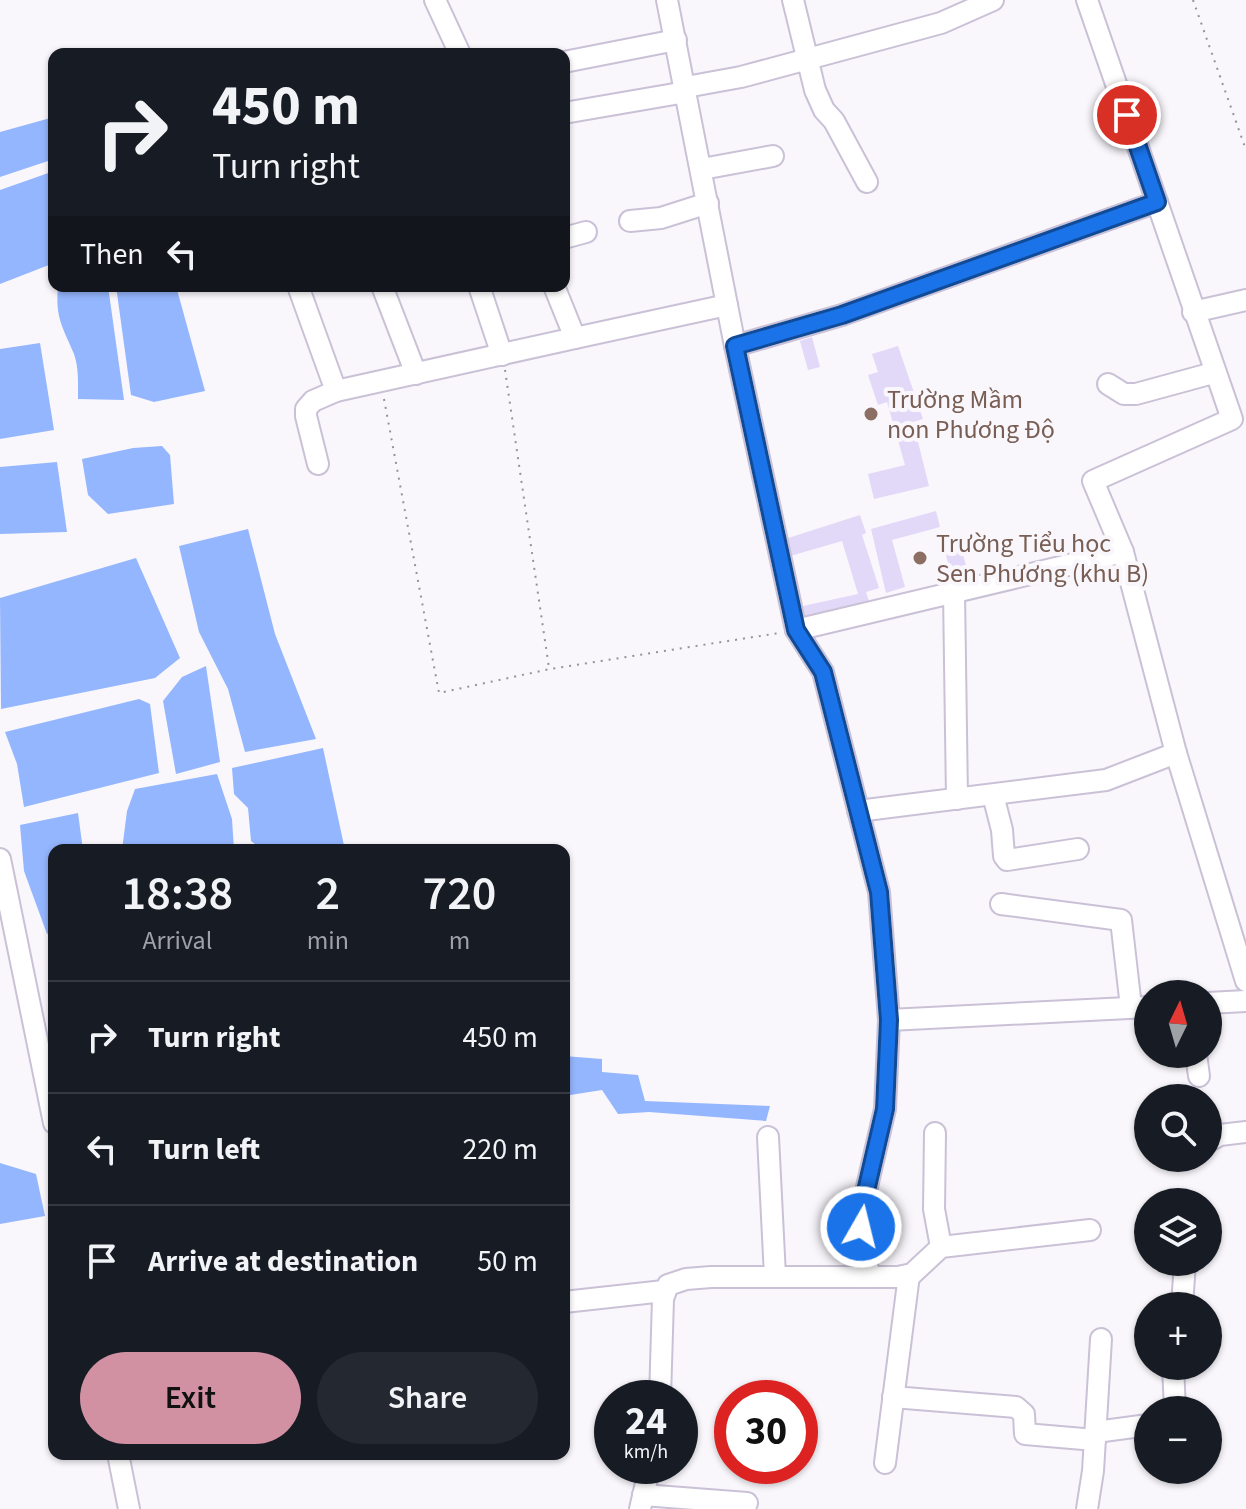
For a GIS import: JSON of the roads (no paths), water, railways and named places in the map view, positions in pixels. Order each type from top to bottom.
[{"type":"street","points":[[435,0],[457,48]]},
{"type":"street","points":[[667,0],[735,346],[796,630],[823,672],[879,892],[889,1020],[885,1109],[863,1204],[861,1227],[869,1276]]},
{"type":"street","points":[[793,0],[806,61],[824,110],[834,121],[867,182]]},
{"type":"street","points":[[570,112],[686,90],[806,61],[941,23],[993,0]]},
{"type":"street","points":[[1087,0],[1213,373],[1232,419],[1093,481],[1123,552],[1176,753],[1246,981]]},
{"type":"street","points":[[570,61],[676,40]]},
{"type":"street","points":[[702,169],[773,156]]},
{"type":"street","points":[[735,346],[842,315],[1157,202]]},
{"type":"street","points":[[630,221],[661,218],[708,203]]},
{"type":"street","points":[[570,236],[586,232]]},
{"type":"street","points":[[300,292],[336,391]]},
{"type":"street","points":[[384,292],[416,374]]},
{"type":"street","points":[[481,292],[502,355]]},
{"type":"street","points":[[556,292],[575,338]]},
{"type":"street","points":[[1193,312],[1246,300]]},
{"type":"street","points":[[318,464],[306,409],[313,401],[336,391],[727,305]]},
{"type":"street","points":[[1108,384],[1124,394],[1136,394],[1213,373]]},
{"type":"street","points":[[796,630],[1123,552]]},
{"type":"street","points":[[954,592],[957,799]]},
{"type":"street","points":[[858,811],[1106,780],[1176,753]]},
{"type":"street","points":[[993,795],[1007,860],[1078,849]]},
{"type":"street","points":[[0,859],[48,1094]]},
{"type":"street","points":[[1001,904],[1121,920],[1134,980]]},
{"type":"street","points":[[1222,1002],[1246,1001]]},
{"type":"street","points":[[889,1020],[1134,1007]]},
{"type":"street","points":[[1198,1068],[1199,1076]]},
{"type":"street","points":[[1222,1135],[1246,1132]]},
{"type":"street","points":[[935,1133],[934,1209],[941,1247]]},
{"type":"street","points":[[768,1137],[775,1276]]},
{"type":"street","points":[[661,1380],[664,1291],[668,1285],[686,1279],[909,1275],[941,1247],[1090,1230]]},
{"type":"street","points":[[885,1463],[909,1275]]},
{"type":"street","points":[[570,1301],[664,1291]]},
{"type":"street","points":[[1087,1509],[1101,1339]]},
{"type":"street","points":[[893,1397],[1016,1407],[1024,1414],[1025,1434],[1095,1436],[1134,1428]]},
{"type":"street","points":[[119,1460],[129,1509]]},
{"type":"street","points":[[642,1502],[747,1503]]},
{"type":"water","points":[[48,119],[48,161],[0,177],[0,132]]},
{"type":"water","points":[[48,173],[48,265],[0,284],[0,190]]},
{"type":"water","points":[[57,292],[109,292],[124,400],[78,399],[77,365],[63,329]]},
{"type":"water","points":[[117,292],[178,292],[205,391],[154,402],[131,395]]},
{"type":"water","points":[[40,343],[54,430],[0,439],[0,349]]},
{"type":"water","points":[[162,446],[170,455],[174,504],[108,514],[88,495],[82,459],[133,448]]},
{"type":"water","points":[[57,462],[67,532],[0,534],[0,467]]},
{"type":"water","points":[[248,529],[275,634],[316,739],[245,752],[228,689],[199,632],[179,546]]},
{"type":"water","points":[[136,558],[180,658],[155,678],[1,709],[0,598]]},
{"type":"water","points":[[206,666],[220,762],[176,774],[163,701],[182,677]]},
{"type":"water","points":[[139,699],[150,704],[159,773],[24,807],[17,764],[5,732]]},
{"type":"water","points":[[323,748],[344,844],[255,844],[251,841],[248,808],[234,794],[232,768]]},
{"type":"water","points":[[217,774],[232,819],[234,844],[123,844],[127,811],[135,789]]},
{"type":"water","points":[[78,813],[82,844],[48,844],[47,934],[24,871],[20,825]]},
{"type":"water","points":[[570,1056],[602,1059],[602,1072],[638,1075],[645,1101],[770,1106],[766,1121],[649,1112],[618,1114],[602,1090],[570,1095]]},
{"type":"water","points":[[0,1163],[36,1174],[45,1216],[0,1224]]},
{"type":"place","name":"Trường Mầm non Phương Độ","points":[[871,414]]},
{"type":"place","name":"Trường Tiểu học Sen Phương (khu B)","points":[[920,558]]}]
